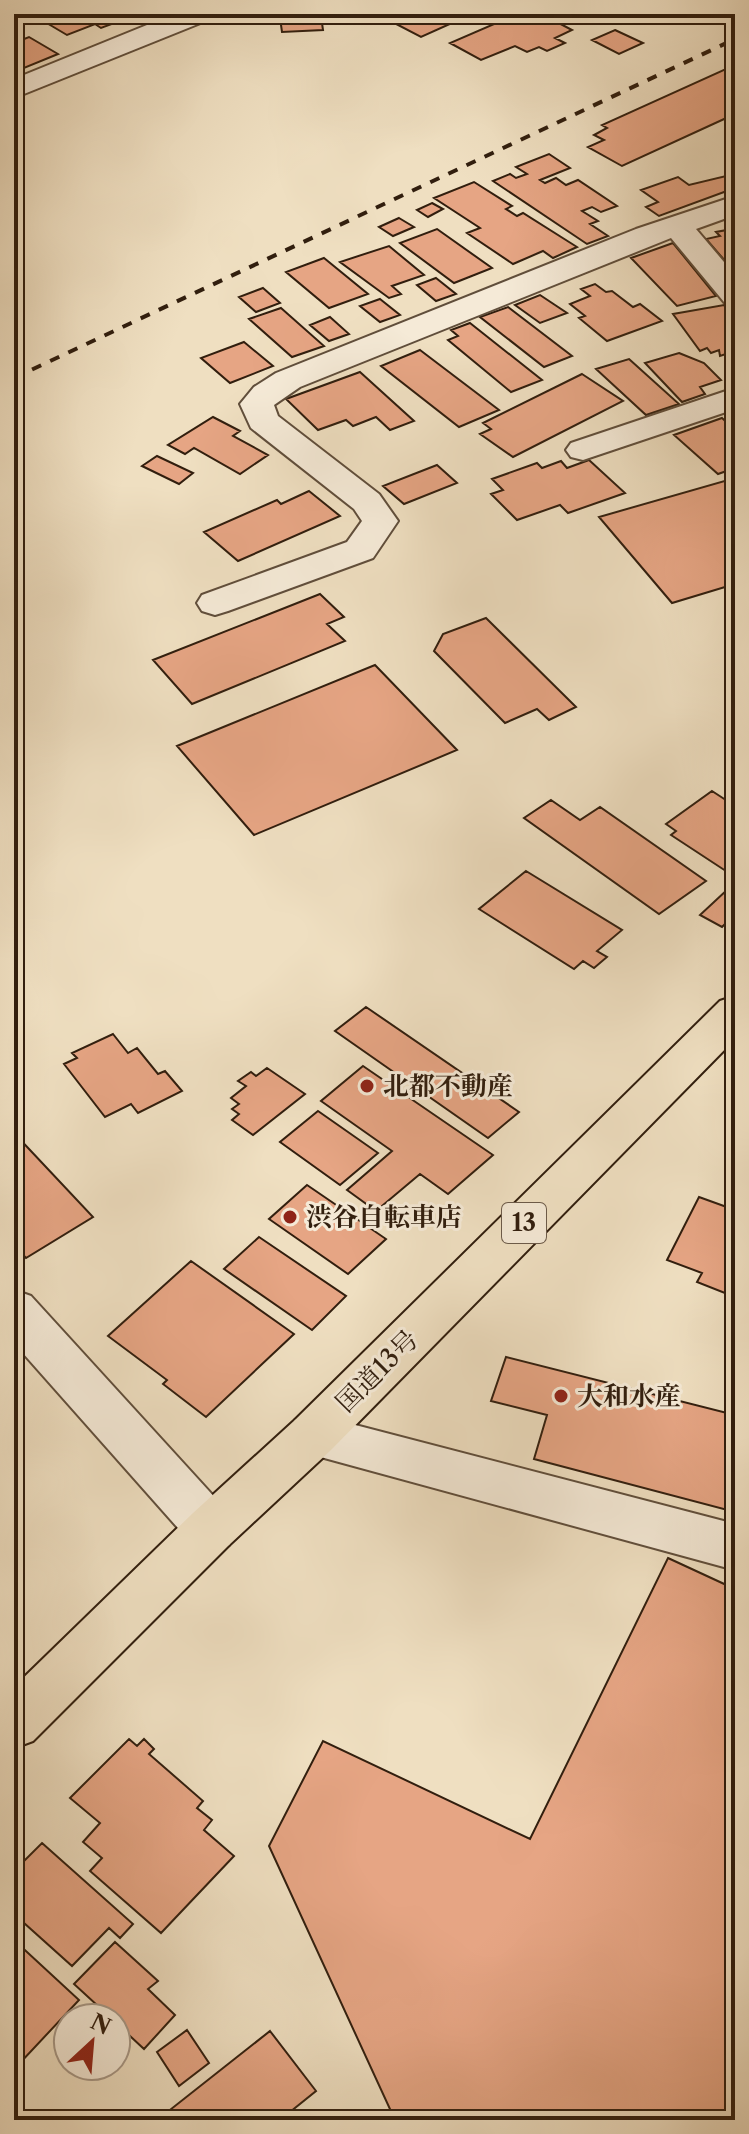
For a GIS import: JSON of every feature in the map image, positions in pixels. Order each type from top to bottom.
[{"type":"highway","name":"国道13号","points":[[14,1723],[211,1529],[313,1435],[735,1012]]},
{"type":"street","points":[[14,89],[198,14]]},
{"type":"street","points":[[215,603],[360,550],[380,521],[367,502],[263,421],[257,404],[266,394],[288,380],[735,205]]},
{"type":"street","points":[[677,226],[735,295]]},
{"type":"street","points":[[583,450],[735,398]]},
{"type":"street","points":[[14,1310],[211,1529]]},
{"type":"street","points":[[313,1435],[735,1547]]},
{"type":"building","points":[[53,14],[156,14],[143,19],[136,15],[101,28],[95,24],[67,35],[40,19]]},
{"type":"building","points":[[377,14],[472,14],[421,37]]},
{"type":"building","points":[[508,14],[566,14],[553,20],[572,30],[555,38],[565,43],[547,51],[539,47],[527,52],[515,46],[481,60],[450,43],[492,25],[488,23]]},
{"type":"building","points":[[321,16],[323,30],[282,32],[280,18]]},
{"type":"building","points":[[615,30],[643,43],[619,54],[592,40]]},
{"type":"building","points":[[29,37],[58,54],[24,68],[14,63],[14,43]]},
{"type":"building","points":[[728,68],[735,72],[735,114],[622,166],[588,147],[604,140],[594,135],[607,128],[602,125]]},
{"type":"building","points":[[549,154],[570,168],[540,180],[545,183],[556,178],[566,185],[578,180],[617,206],[601,212],[592,207],[582,211],[598,221],[590,224],[608,236],[587,244],[493,181],[510,174],[516,178],[527,174],[516,167]]},
{"type":"building","points":[[726,176],[735,183],[735,188],[659,216],[646,207],[658,202],[641,190],[678,177],[689,185]]},
{"type":"building","points":[[474,182],[512,206],[506,209],[517,216],[523,213],[577,247],[553,258],[543,251],[513,264],[467,233],[480,228],[434,198]]},
{"type":"building","points":[[432,203],[443,209],[428,217],[417,210]]},
{"type":"building","points":[[399,218],[414,227],[393,236],[379,227]]},
{"type":"building","points":[[735,222],[735,260],[726,262],[706,239],[720,236],[716,232],[732,229],[727,224]]},
{"type":"building","points":[[437,229],[492,268],[454,283],[400,243]]},
{"type":"building","points":[[673,243],[716,296],[677,306],[631,258]]},
{"type":"building","points":[[389,246],[424,275],[392,286],[401,294],[389,298],[340,262]]},
{"type":"building","points":[[324,258],[368,294],[329,308],[286,272]]},
{"type":"building","points":[[436,278],[456,294],[436,301],[417,285]]},
{"type":"building","points":[[595,284],[606,292],[612,291],[633,307],[640,304],[662,321],[607,341],[579,318],[585,316],[570,304],[590,296],[581,289]]},
{"type":"building","points":[[263,288],[280,303],[256,312],[239,297]]},
{"type":"building","points":[[540,295],[567,313],[540,323],[515,305]]},
{"type":"building","points":[[380,299],[400,315],[380,322],[360,306]]},
{"type":"building","points":[[724,305],[733,316],[726,317],[735,327],[735,351],[720,356],[719,350],[711,353],[707,348],[700,351],[673,314]]},
{"type":"building","points":[[508,307],[572,356],[544,367],[480,317]]},
{"type":"building","points":[[281,308],[324,346],[292,357],[249,319]]},
{"type":"building","points":[[330,317],[349,334],[329,341],[310,325]]},
{"type":"building","points":[[470,323],[542,380],[511,392],[448,340],[458,336],[451,330]]},
{"type":"building","points":[[244,342],[273,366],[230,383],[201,358]]},
{"type":"building","points":[[420,350],[499,410],[459,427],[381,366]]},
{"type":"building","points":[[679,353],[704,363],[721,380],[700,387],[705,394],[682,402],[645,363]]},
{"type":"building","points":[[629,359],[679,404],[646,415],[596,369]]},
{"type":"building","points":[[360,372],[414,421],[390,430],[376,417],[353,426],[346,420],[318,430],[286,399]]},
{"type":"building","points":[[582,374],[623,401],[513,457],[480,434],[491,429],[483,423]]},
{"type":"building","points":[[213,417],[240,431],[233,436],[268,455],[240,474],[194,448],[185,454],[168,445]]},
{"type":"building","points":[[722,418],[735,430],[735,468],[718,474],[674,435]]},
{"type":"building","points":[[157,456],[193,473],[179,484],[142,466]]},
{"type":"building","points":[[589,460],[625,493],[568,513],[560,505],[517,520],[491,494],[503,490],[492,479],[537,463],[542,468],[561,461],[567,468]]},
{"type":"building","points":[[437,465],[457,483],[404,504],[383,486]]},
{"type":"building","points":[[735,478],[735,584],[672,603],[599,517]]},
{"type":"building","points":[[309,491],[340,516],[238,561],[204,532],[277,500],[281,504]]},
{"type":"building","points":[[320,594],[344,617],[327,624],[345,641],[192,704],[153,660]]},
{"type":"building","points":[[486,618],[576,707],[549,720],[537,709],[505,723],[434,651],[443,634]]},
{"type":"building","points":[[375,665],[457,750],[254,835],[177,746]]},
{"type":"building","points":[[712,791],[735,806],[735,877],[671,835],[676,831],[666,824]]},
{"type":"building","points":[[551,800],[580,820],[600,807],[706,881],[659,914],[524,818]]},
{"type":"building","points":[[526,871],[622,930],[597,951],[607,957],[594,968],[583,961],[574,969],[479,909]]},
{"type":"building","points":[[728,889],[735,893],[735,914],[722,927],[700,915]]},
{"type":"building","points":[[366,1007],[519,1112],[488,1138],[335,1031]]},
{"type":"building","points":[[113,1034],[128,1053],[137,1048],[158,1074],[165,1071],[182,1091],[138,1113],[131,1104],[105,1117],[64,1064],[77,1058],[72,1053]]},
{"type":"building","points":[[363,1066],[493,1155],[448,1194],[420,1174],[376,1211],[347,1190],[392,1151],[321,1101]]},
{"type":"building","points":[[267,1068],[305,1094],[253,1135],[232,1120],[239,1114],[232,1109],[239,1104],[231,1098],[246,1086],[238,1081],[251,1072],[256,1076]]},
{"type":"building","points":[[318,1111],[378,1153],[340,1185],[280,1142]]},
{"type":"building","points":[[14,1133],[93,1217],[26,1258],[14,1245],[14,1231],[20,1228],[14,1221]]},
{"type":"building","points":[[307,1185],[386,1239],[348,1274],[269,1219]]},
{"type":"building","points":[[699,1197],[735,1210],[735,1297],[697,1282],[702,1273],[667,1260]]},
{"type":"building","points":[[259,1237],[346,1296],[312,1330],[224,1269]]},
{"type":"building","points":[[191,1261],[294,1334],[206,1417],[163,1384],[167,1380],[108,1336]]},
{"type":"building","points":[[506,1357],[735,1415],[735,1512],[534,1459],[547,1415],[491,1401]]},
{"type":"building","points":[[668,1558],[735,1589],[735,1645],[727,1663],[735,1667],[735,2120],[395,2120],[269,1846],[323,1741],[530,1839]]},
{"type":"building","points":[[129,1739],[137,1746],[144,1739],[154,1749],[149,1754],[203,1801],[197,1808],[212,1820],[204,1830],[234,1856],[161,1933],[90,1871],[102,1858],[83,1842],[100,1823],[70,1798]]},
{"type":"building","points":[[42,1843],[133,1924],[120,1938],[109,1928],[72,1966],[14,1914],[14,1871]]},
{"type":"building","points":[[14,1940],[79,2000],[52,2002],[52,2029],[19,2064],[14,2059]]},
{"type":"building","points":[[115,1942],[158,1981],[148,1989],[175,2015],[144,2049],[132,2038],[132,2002],[94,2002],[74,1984]]},
{"type":"building","points":[[187,2030],[209,2063],[179,2086],[157,2052]]},
{"type":"building","points":[[270,2031],[316,2091],[280,2120],[164,2120],[161,2117]]},
{"type":"railway","points":[[14,378],[735,39]]},
{"type":"place","name":"北都不動産","points":[[367,1086]]},
{"type":"place","name":"渋谷自転車店","points":[[290,1217]]},
{"type":"place","name":"大和水産","points":[[561,1396]]}]
